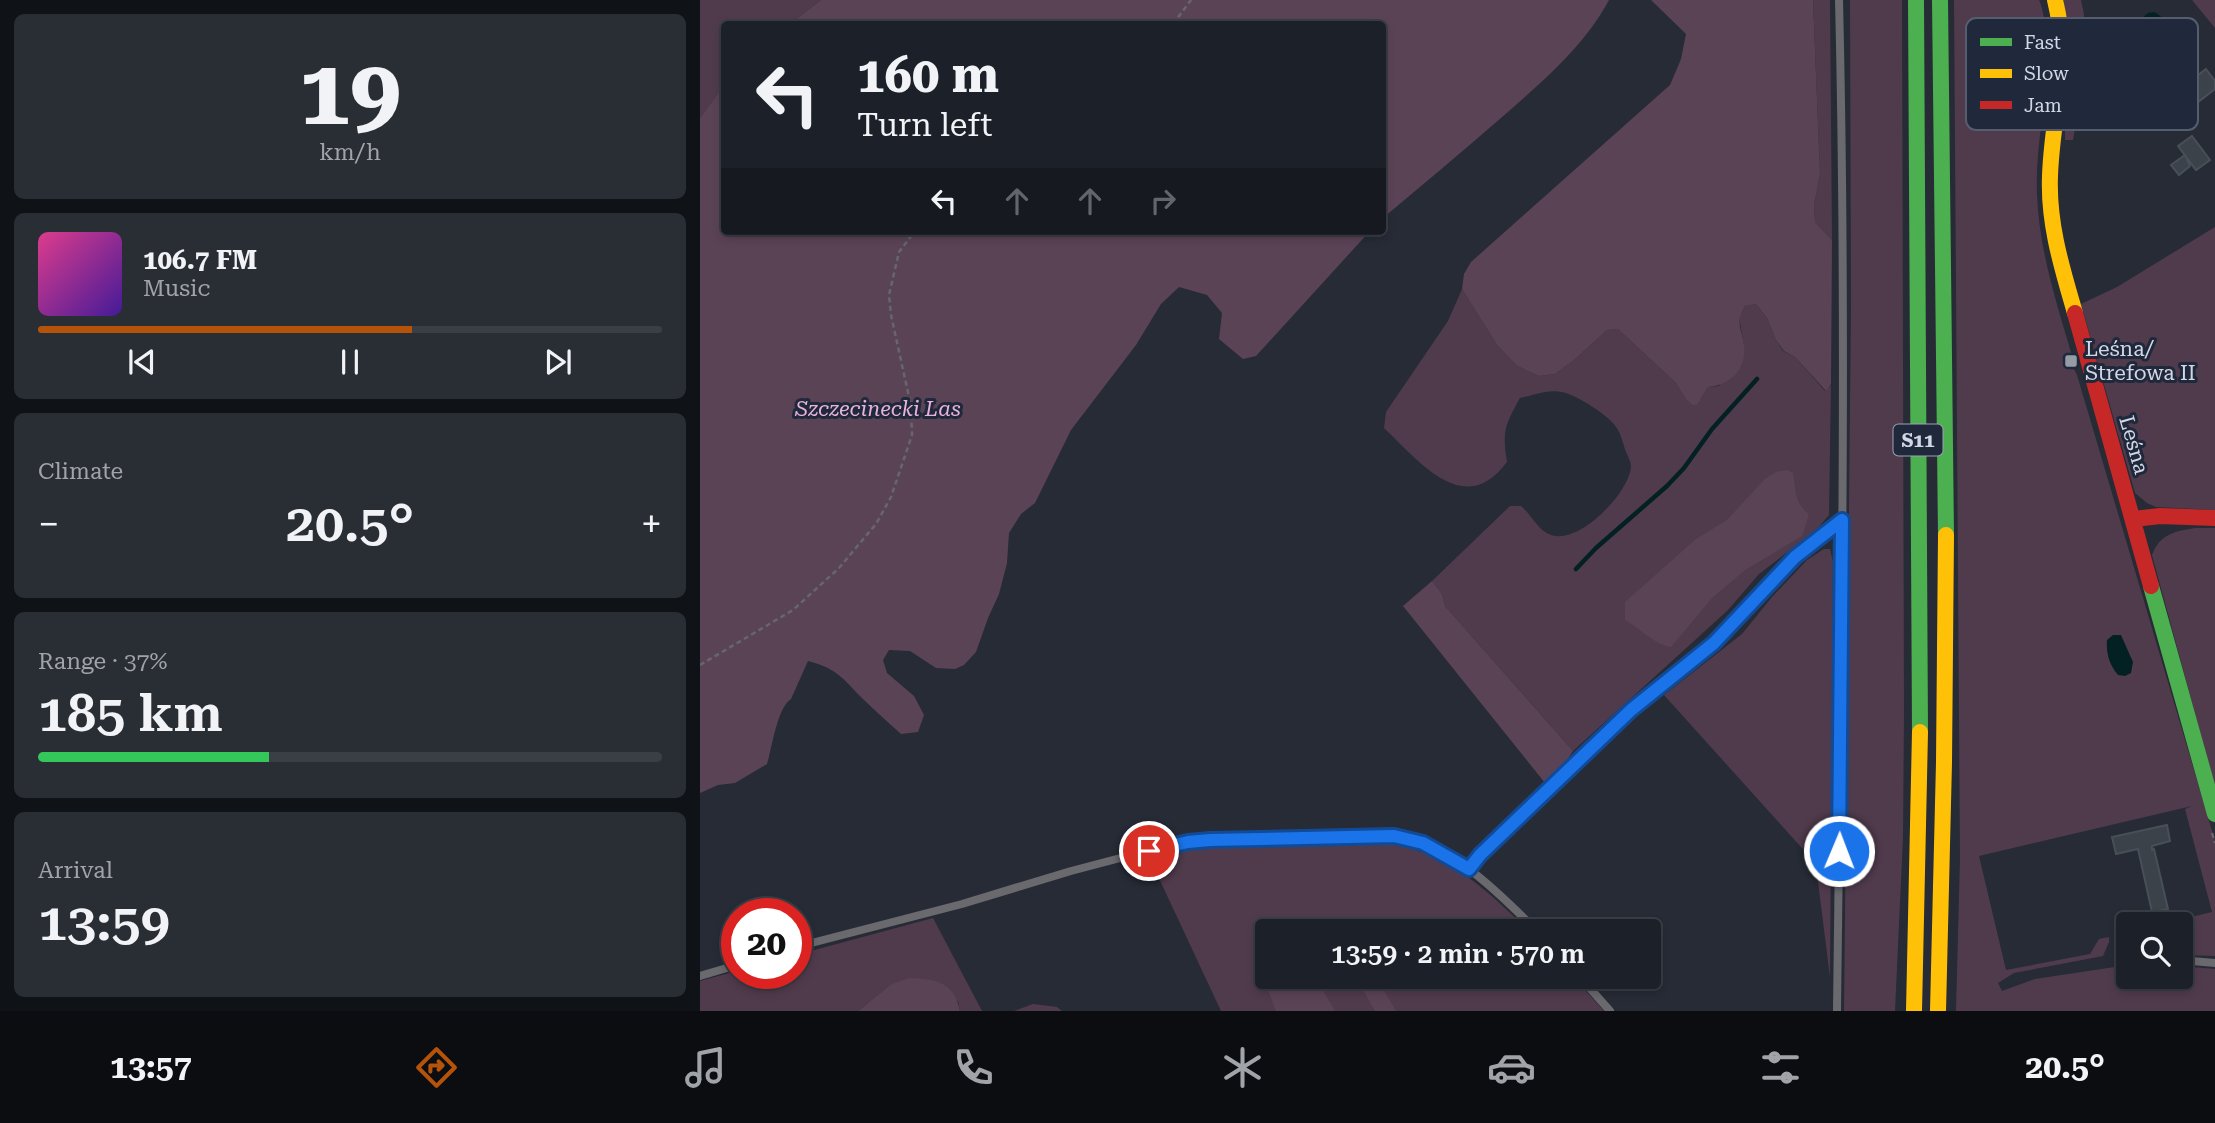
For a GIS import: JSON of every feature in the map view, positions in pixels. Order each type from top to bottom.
[{"type":"main road","name":"S11","points":[[1914,1011],[1920,757],[1916,0]]},
{"type":"main road","name":"S11","points":[[1938,1011],[1946,519],[1940,0]]},
{"type":"main road","name":"Leśna","points":[[2055,0],[2059,18]]},
{"type":"main road","name":"Leśna","points":[[2055,130],[2050,173],[2055,242],[2215,814]]},
{"type":"main road","points":[[2135,525],[2215,519]]},
{"type":"lane","points":[[1837,1011],[1842,520],[1842,114],[1839,0]]},
{"type":"lane","points":[[1469,869],[1578,759],[1631,710],[1714,643],[1795,557],[1842,520]]},
{"type":"lane","points":[[812,943],[1188,842],[1394,836],[1423,843],[1469,869],[1524,919]]},
{"type":"lane","points":[[2193,961],[2215,963]]},
{"type":"lane","points":[[700,976],[721,970]]},
{"type":"lane","points":[[1591,989],[1611,1011]]},
{"type":"path","points":[[1175,21],[1191,0]]},
{"type":"path","points":[[700,665],[793,610],[839,568],[876,524],[891,497],[912,435],[911,406],[889,295],[899,252],[912,235]]},
{"type":"shaded area","points":[[700,0],[821,0],[794,21],[721,21],[721,89],[700,118]]},
{"type":"shaded area","points":[[1813,0],[1830,0],[1832,240],[1815,222],[1814,205],[1820,174]]},
{"type":"shaded area","points":[[1850,0],[1902,0],[1904,711],[1903,837],[1895,1011],[1844,1011],[1851,305]]},
{"type":"shaded area","points":[[1954,0],[2039,0],[2043,18],[1966,18],[1966,130],[2041,130],[2037,194],[2042,238],[2056,303],[2215,841],[2215,956],[2193,955],[2193,917],[2212,912],[2185,809],[2192,806],[1979,856],[2006,970],[2090,954],[2099,939],[2109,937],[2103,956],[2014,973],[1998,983],[2002,991],[2035,979],[2116,967],[2116,989],[2193,989],[2193,967],[2215,969],[2215,1011],[1956,1011],[1960,858]]},
{"type":"shaded area","points":[[2064,0],[2081,0],[2084,18],[2064,18]]},
{"type":"shaded area","points":[[2192,0],[2215,0],[2215,28]]},
{"type":"shaded area","points":[[2154,12],[2162,18],[2142,18]]},
{"type":"shaded area","points":[[2065,130],[2075,130],[2073,140],[2065,140]]},
{"type":"shaded area","points":[[2215,227],[2215,510],[2156,507],[2135,493],[2081,304],[2117,287]]},
{"type":"shaded area","points":[[1462,289],[1497,345],[1517,366],[1539,376],[1555,374],[1607,330],[1618,329],[1676,383],[1685,398],[1698,404],[1708,387],[1719,386],[1744,346],[1739,317],[1745,306],[1756,304],[1767,318],[1783,351],[1795,357],[1825,391],[1831,385],[1829,515],[1818,528],[1759,574],[1728,610],[1573,751],[1445,606],[1442,594],[1432,581],[1510,506],[1521,506],[1542,530],[1551,535],[1562,536],[1588,525],[1622,490],[1631,467],[1619,432],[1612,422],[1583,401],[1557,391],[1520,398],[1506,428],[1507,462],[1491,479],[1475,486],[1458,485],[1442,479],[1427,469],[1384,428],[1386,412],[1448,321]]},
{"type":"shaded area","points":[[2196,528],[2215,528],[2215,787],[2152,555],[2164,538]]},
{"type":"shaded area","points":[[1824,549],[1830,549],[1833,562],[1830,977],[1817,874],[1809,856],[1664,695],[1742,634],[1807,560]]},
{"type":"shaded area","points":[[2113,635],[2121,635],[2133,662],[2131,673],[2125,676],[2118,675],[2109,658],[2107,640]]},
{"type":"shaded area","points":[[1383,843],[1406,847],[1427,854],[1464,874],[1516,919],[1255,919],[1255,989],[1584,989],[1604,1011],[1221,1011],[1149,857],[1188,848]]},
{"type":"shaded area","points":[[933,918],[982,1011],[960,1011],[958,1001],[890,985],[858,1011],[700,1011],[700,981],[721,975],[721,989],[812,989],[812,951]]},
{"type":"shaded area","points":[[1033,1004],[1057,1007],[1062,1011],[1014,1011]]},
{"type":"green space","points":[[821,0],[1609,0],[1587,34],[1546,78],[1386,215],[1386,21],[794,21]]},
{"type":"green space","points":[[1651,0],[1813,0],[1820,174],[1814,205],[1815,222],[1832,240],[1831,384],[1826,391],[1795,357],[1784,351],[1767,318],[1756,304],[1745,306],[1740,317],[1744,353],[1740,368],[1724,383],[1708,387],[1698,404],[1693,405],[1676,383],[1618,329],[1607,330],[1555,374],[1539,376],[1517,366],[1497,345],[1462,289],[1464,274],[1471,262],[1670,85],[1681,59],[1686,34]]},
{"type":"green space","name":"Szczecinecki Las","points":[[721,89],[721,235],[1366,235],[1256,356],[1243,359],[1219,339],[1222,313],[1207,295],[1179,287],[1161,304],[1136,345],[1071,430],[1035,503],[1021,514],[1009,533],[1007,563],[999,594],[976,652],[964,665],[955,669],[936,668],[910,651],[889,650],[883,660],[887,673],[914,696],[924,715],[918,732],[901,734],[839,675],[808,661],[791,699],[782,711],[767,764],[735,783],[718,785],[700,793],[700,118]]},
{"type":"green space","points":[[1787,470],[1793,473],[1798,501],[1809,514],[1802,536],[1745,570],[1712,598],[1671,647],[1653,640],[1625,620],[1625,602],[1696,539],[1727,520],[1765,479],[1776,472]]},
{"type":"green space","points":[[1432,581],[1442,594],[1445,606],[1573,751],[1545,783],[1403,606]]},
{"type":"green space","points":[[909,978],[928,979],[942,984],[953,994],[960,1011],[858,1011],[890,985]]},
{"type":"green space","points":[[1268,989],[1322,989],[1335,1011],[1276,1011]]},
{"type":"green space","points":[[1363,989],[1383,989],[1396,1011],[1375,1011]]},
{"type":"building","points":[[2206,69],[2215,81],[2215,89],[2198,102],[2198,75]]},
{"type":"building","points":[[2192,136],[2210,160],[2196,170],[2178,146]]},
{"type":"building","points":[[2185,155],[2190,166],[2179,175],[2171,165]]},
{"type":"building","points":[[2167,825],[2170,841],[2152,846],[2152,850],[2154,849],[2168,909],[2152,912],[2138,849],[2116,854],[2112,837]]},
{"type":"waterway","points":[[1576,569],[1667,486],[1684,468],[1712,429],[1757,379]]},
{"type":"traffic: fast","points":[[1916,0],[1920,732]]},
{"type":"traffic: fast","points":[[1940,0],[1946,535]]},
{"type":"traffic: fast","points":[[2151,586],[2215,814]]},
{"type":"traffic: slow","points":[[2055,0],[2058,18]]},
{"type":"traffic: slow","points":[[2054,130],[2050,176],[2051,211],[2057,246],[2075,313]]},
{"type":"traffic: slow","points":[[1938,1011],[1946,535]]},
{"type":"traffic: slow","points":[[1914,1011],[1920,732]]},
{"type":"traffic: jam","points":[[2075,313],[2151,586]]},
{"type":"traffic: jam","points":[[2134,519],[2160,516],[2215,518]]},
{"type":"place","name":"Leśna/ Strefowa II","points":[[2071,361]]},
{"type":"route","points":[[1149,851],[1210,840],[1394,836],[1423,843],[1469,869],[1578,759],[1631,710],[1714,643],[1795,557],[1842,520],[1839,851]]}]
